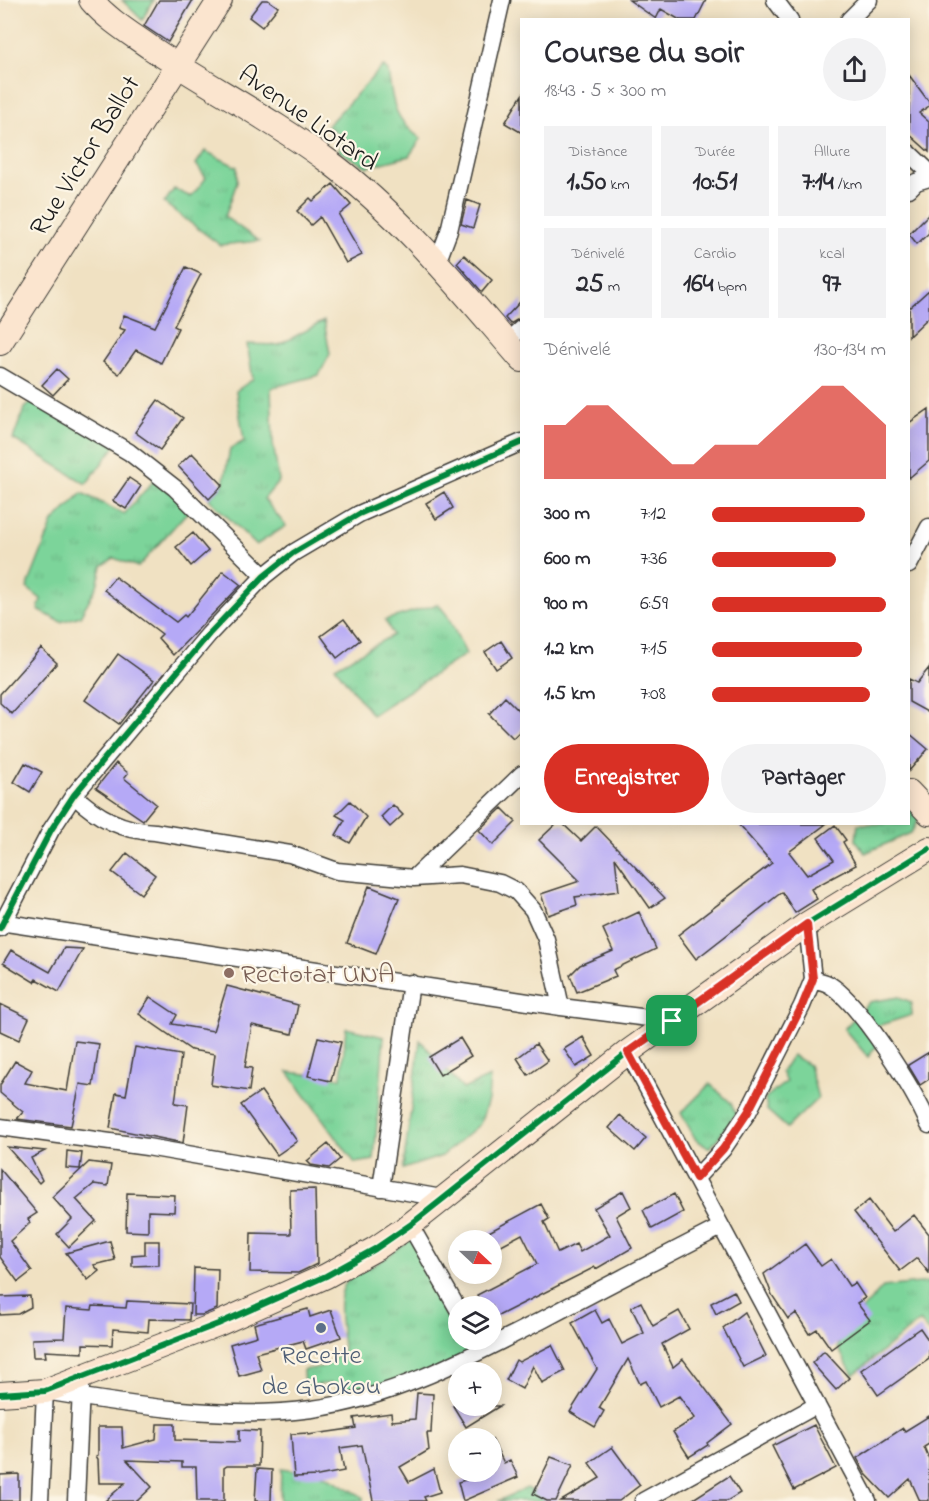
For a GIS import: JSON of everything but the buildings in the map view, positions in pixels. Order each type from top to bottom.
[{"type":"street","name":"Avenue Liotard","points":[[91,0],[103,15],[328,161],[366,192],[517,343]]},
{"type":"street","name":"Rue Victor Ballot","points":[[0,343],[220,0]]},
{"type":"street","points":[[437,263],[449,231],[502,0]]},
{"type":"street","points":[[775,0],[788,18]]},
{"type":"street","points":[[851,18],[870,0]]},
{"type":"street","points":[[910,154],[929,172]]},
{"type":"street","points":[[910,188],[916,182],[929,178]]},
{"type":"street","points":[[0,376],[129,452],[175,488],[264,576]]},
{"type":"street","points":[[520,443],[359,514],[292,553],[264,576],[209,634],[74,795],[51,830],[1,924],[561,1007],[672,1021]]},
{"type":"street","points":[[910,563],[929,527]]},
{"type":"street","points":[[414,878],[520,776]]},
{"type":"street","points":[[910,793],[929,813]]},
{"type":"street","points":[[74,795],[89,811],[134,832],[155,832],[291,854],[337,871],[414,878],[460,875],[481,877],[516,891],[532,910],[546,939],[561,1007]]},
{"type":"street","points":[[0,1394],[81,1387],[326,1275],[375,1249],[410,1225],[628,1052],[807,924],[929,849]]},
{"type":"street","points":[[696,1178],[723,1149],[748,1112],[813,979],[807,924]]},
{"type":"street","points":[[813,979],[830,985],[870,1028],[890,1056],[929,1125]]},
{"type":"street","points":[[381,1188],[411,983]]},
{"type":"street","points":[[628,1052],[868,1501]]},
{"type":"street","points":[[0,1127],[147,1147],[442,1198]]},
{"type":"street","points":[[410,1225],[450,1296]]},
{"type":"street","points":[[502,1333],[721,1227]]},
{"type":"street","points":[[81,1387],[150,1407],[270,1414],[366,1399],[468,1350]]},
{"type":"street","points":[[76,1501],[81,1387]]},
{"type":"street","points":[[40,1501],[45,1391]]},
{"type":"street","points":[[643,1501],[817,1405]]},
{"type":"green space","points":[[122,0],[154,0],[142,20]]},
{"type":"green space","points":[[383,66],[388,71],[396,110],[405,124],[421,139],[409,156],[367,167],[338,151],[345,139],[327,126]]},
{"type":"green space","points":[[205,151],[237,167],[237,182],[225,217],[259,241],[220,245],[164,203],[174,189],[191,197],[206,178],[196,164]]},
{"type":"green space","points":[[324,321],[330,354],[319,375],[271,388],[273,443],[279,481],[264,499],[286,526],[256,545],[209,499],[223,485],[230,449],[244,441],[236,391],[253,379],[247,344],[279,345]]},
{"type":"green space","points":[[37,398],[116,445],[86,484],[13,439],[24,409]]},
{"type":"green space","points":[[156,478],[190,509],[138,567],[114,558],[102,566],[97,586],[80,616],[61,622],[38,610],[41,599],[27,588],[53,522],[82,493],[124,514]]},
{"type":"green space","points":[[438,604],[447,615],[466,654],[372,715],[335,667],[393,635],[385,620]]},
{"type":"green space","points":[[910,794],[922,813],[911,833],[865,853],[856,840],[858,825],[910,825]]},
{"type":"green space","points":[[899,997],[911,1002],[912,1015],[871,1028],[880,1042],[868,1057],[844,1029],[869,1002]]},
{"type":"green space","points":[[346,1028],[384,1037],[374,1160],[355,1163],[288,1072],[341,1078]]},
{"type":"green space","points":[[420,1040],[463,1089],[490,1077],[488,1100],[480,1124],[442,1156],[403,1169]]},
{"type":"green space","points":[[792,1055],[809,1065],[818,1098],[787,1128],[767,1110],[765,1098],[786,1082],[781,1072]]},
{"type":"green space","points":[[710,1084],[731,1103],[736,1115],[710,1148],[696,1140],[681,1113]]},
{"type":"green space","points":[[416,1237],[450,1296],[448,1296],[448,1350],[481,1351],[455,1362],[448,1362],[448,1365],[366,1399],[344,1392],[333,1383],[304,1386],[303,1370],[326,1366],[343,1350],[340,1301],[346,1282],[354,1272],[374,1265]]},
{"type":"green space","points":[[929,1282],[929,1333],[920,1321],[853,1375],[838,1348],[841,1333],[883,1287]]},
{"type":"green space","points":[[281,1469],[327,1476],[363,1497],[363,1501],[280,1501]]},
{"type":"green space","points":[[527,1488],[551,1501],[498,1501]]},
{"type":"cycle path","points":[[0,928],[51,830],[74,795],[209,634],[264,576],[293,553],[359,514],[520,443]]},
{"type":"cycle path","points":[[0,1394],[45,1391],[218,1324],[326,1276],[375,1249],[410,1225],[628,1052],[807,924],[929,849]]},
{"type":"place","name":"Rectotat UNA","points":[[229,973]]},
{"type":"place","name":"Recette de Gbokou","points":[[321,1328]]},
{"type":"route","points":[[807,924],[813,979],[802,1006],[748,1112],[723,1149],[696,1178],[628,1052],[672,1021],[807,924]]}]
